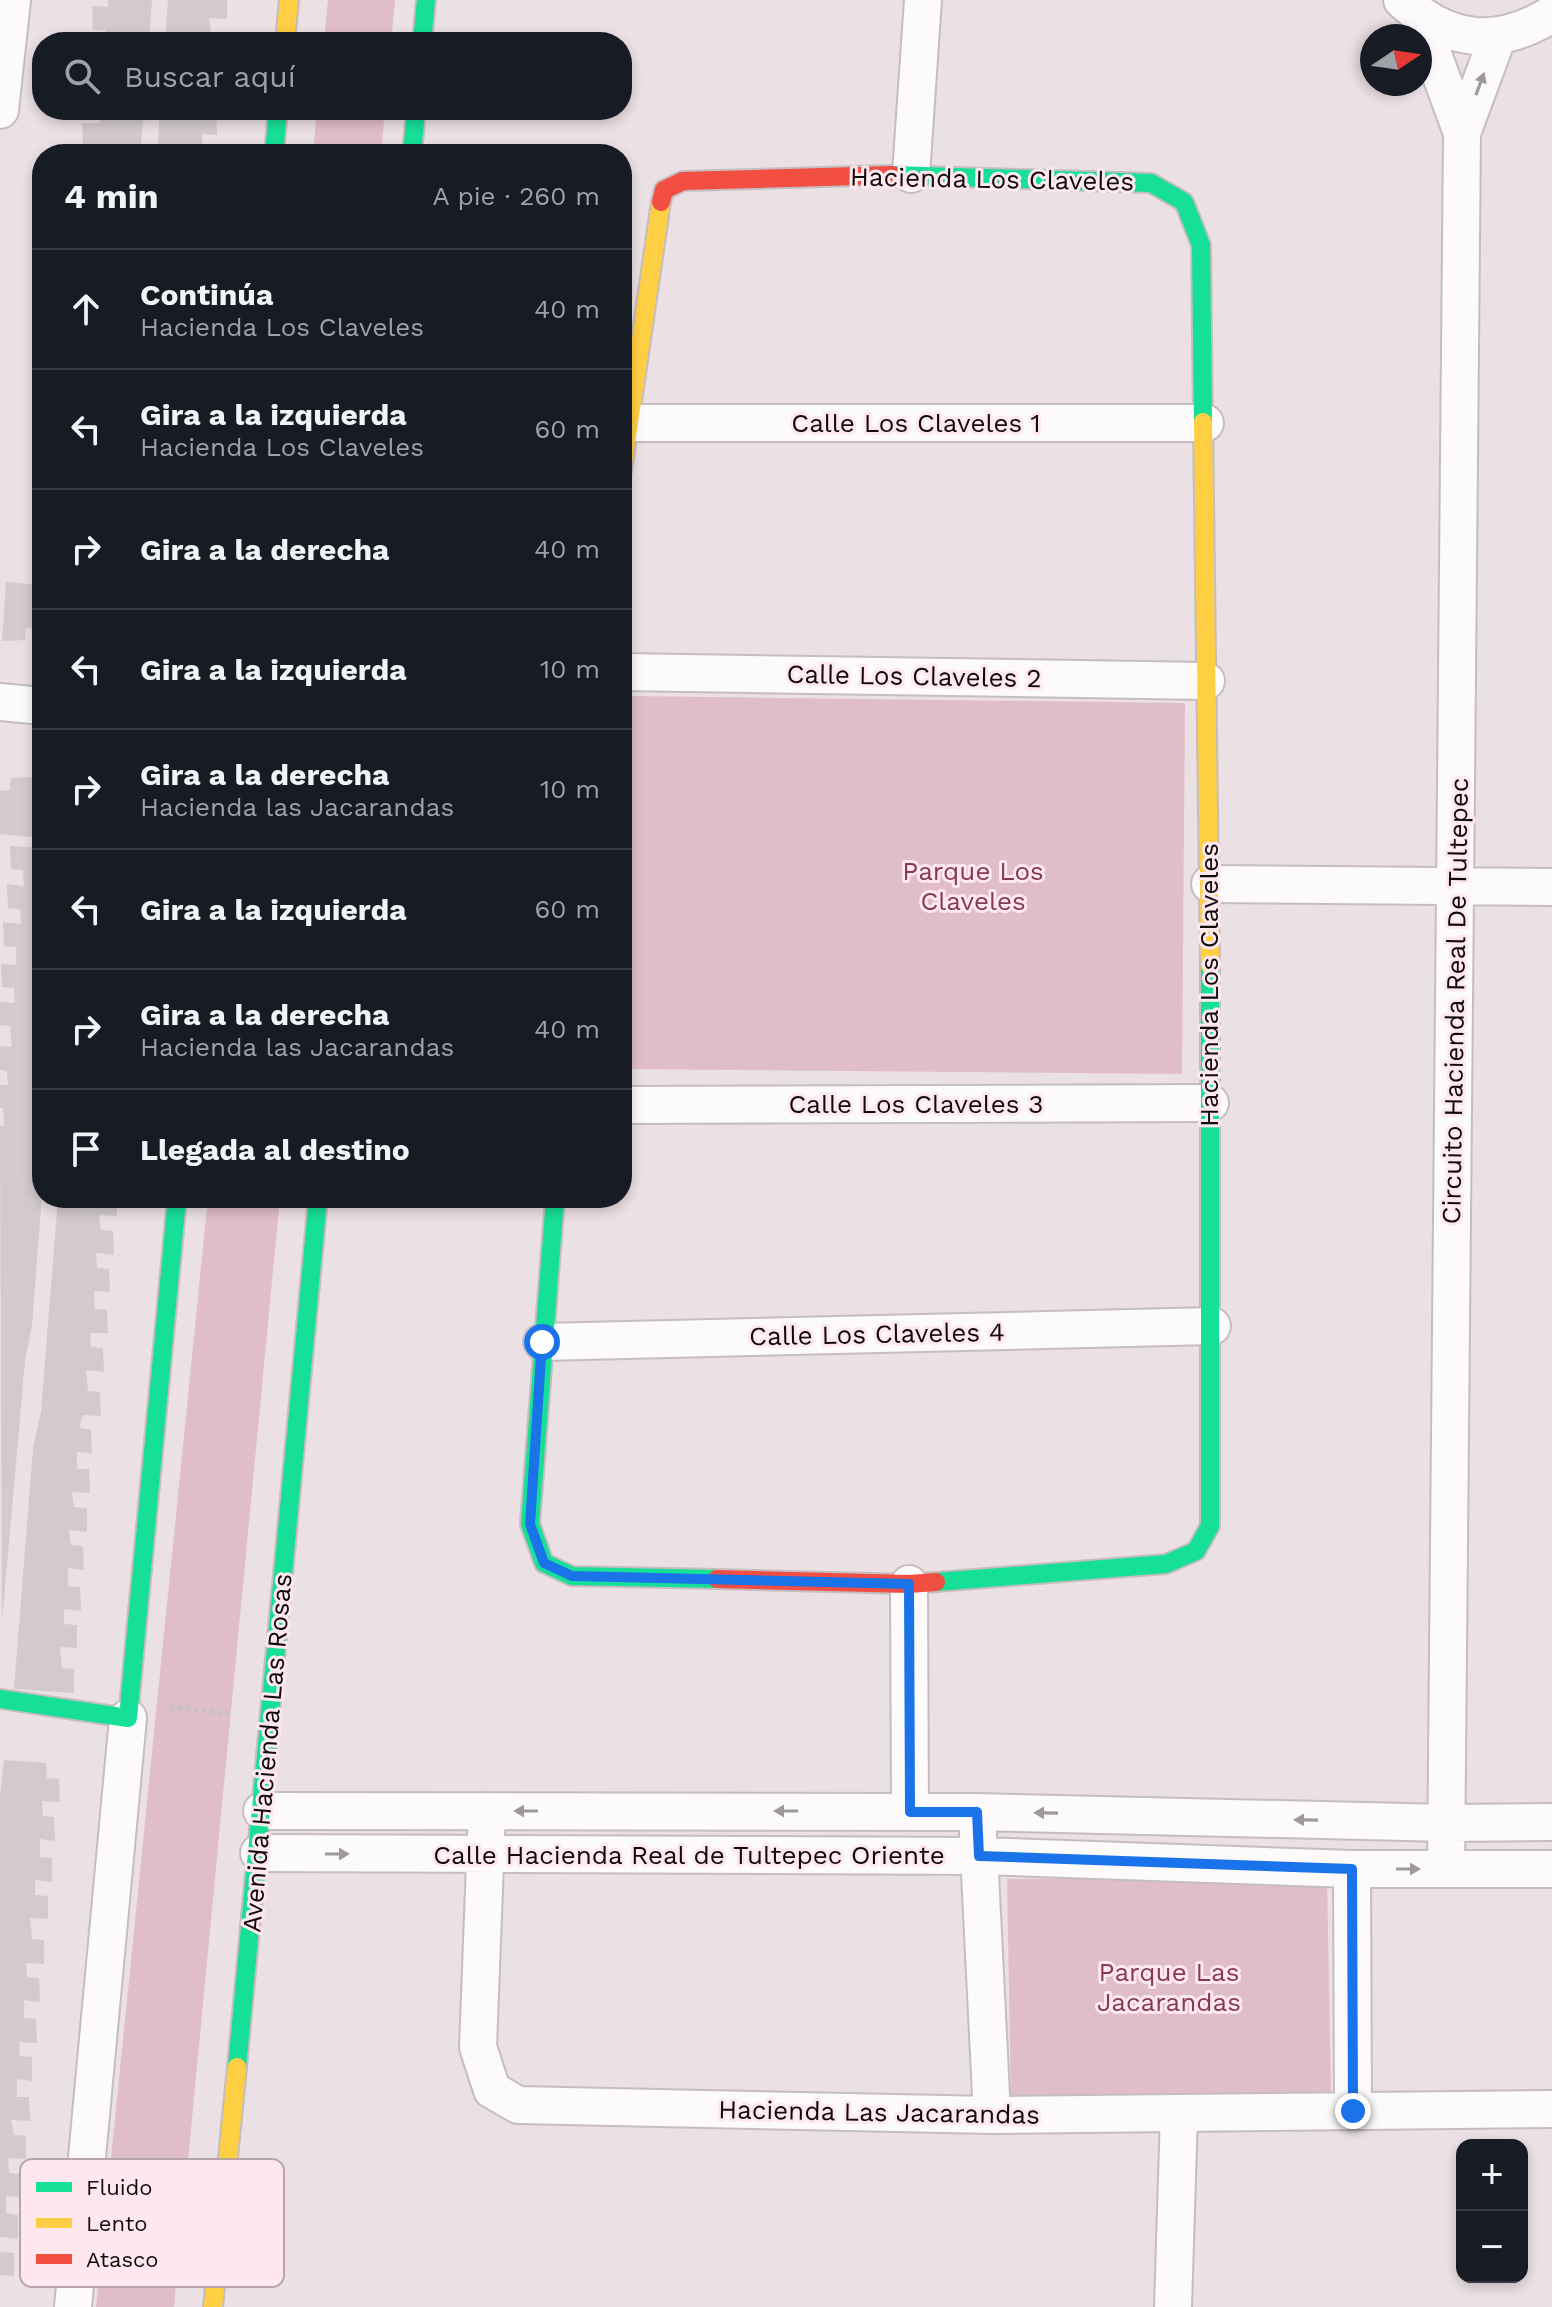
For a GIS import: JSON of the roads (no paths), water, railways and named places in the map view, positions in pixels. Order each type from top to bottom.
[{"type":"street","points":[[0,110],[12,0]]},
{"type":"street","points":[[286,32],[289,0]]},
{"type":"street","points":[[911,174],[923,0]]},
{"type":"street","points":[[1411,8],[1441,28],[1466,36],[1498,36],[1534,26],[1552,14]]},
{"type":"street","name":"Circuito Hacienda Real De Tultepec","points":[[1411,8],[1462,133]]},
{"type":"street","name":"Circuito Hacienda Real De Tultepec","points":[[1446,1869],[1462,133],[1498,36]]},
{"type":"street","points":[[275,144],[277,120]]},
{"type":"street","points":[[413,144],[415,120]]},
{"type":"street","name":"Hacienda Los Claveles","points":[[554,1208],[530,1524],[544,1563],[572,1576],[909,1584],[1166,1564],[1196,1551],[1210,1526],[1210,884],[1205,423],[1201,245],[1184,202],[1151,183],[911,174],[683,181],[664,190],[657,215],[632,388]]},
{"type":"street","name":"Calle Los Claveles 1","points":[[632,423],[1205,423]]},
{"type":"street","name":"Calle Los Claveles 2","points":[[632,672],[1206,681]]},
{"type":"street","points":[[0,702],[32,705]]},
{"type":"street","points":[[1210,884],[1552,887]]},
{"type":"street","name":"Calle Los Claveles 3","points":[[632,1105],[1210,1103]]},
{"type":"street","points":[[87,2159],[176,1208]]},
{"type":"street","name":"Avenida Hacienda Las Rosas","points":[[228,2159],[317,1208]]},
{"type":"street","name":"Calle Los Claveles 4","points":[[542,1342],[1212,1326]]},
{"type":"street","points":[[909,1584],[910,1812]]},
{"type":"street","points":[[0,1699],[129,1710]]},
{"type":"street","points":[[262,1811],[977,1812],[1447,1823],[1552,1822]]},
{"type":"street","name":"Hacienda Las Jacarandas","points":[[487,1811],[478,2047],[492,2090],[518,2105],[992,2115],[1552,2109]]},
{"type":"street","name":"Hacienda Las Jacarandas","points":[[977,1812],[992,2115]]},
{"type":"street","name":"Calle Hacienda Real de Tultepec Oriente","points":[[259,1853],[979,1856],[1352,1869],[1552,1869]]},
{"type":"street","points":[[1352,1869],[1353,2111]]},
{"type":"street","points":[[1173,2307],[1179,2114]]},
{"type":"street","points":[[73,2307],[75,2287]]},
{"type":"street","name":"Avenida Hacienda Las Rosas","points":[[213,2307],[215,2287]]},
{"type":"park label","name":"Parque Los Claveles","points":[[973,886]]},
{"type":"park label","name":"Parque Las Jacarandas","points":[[1169,1987]]}]
